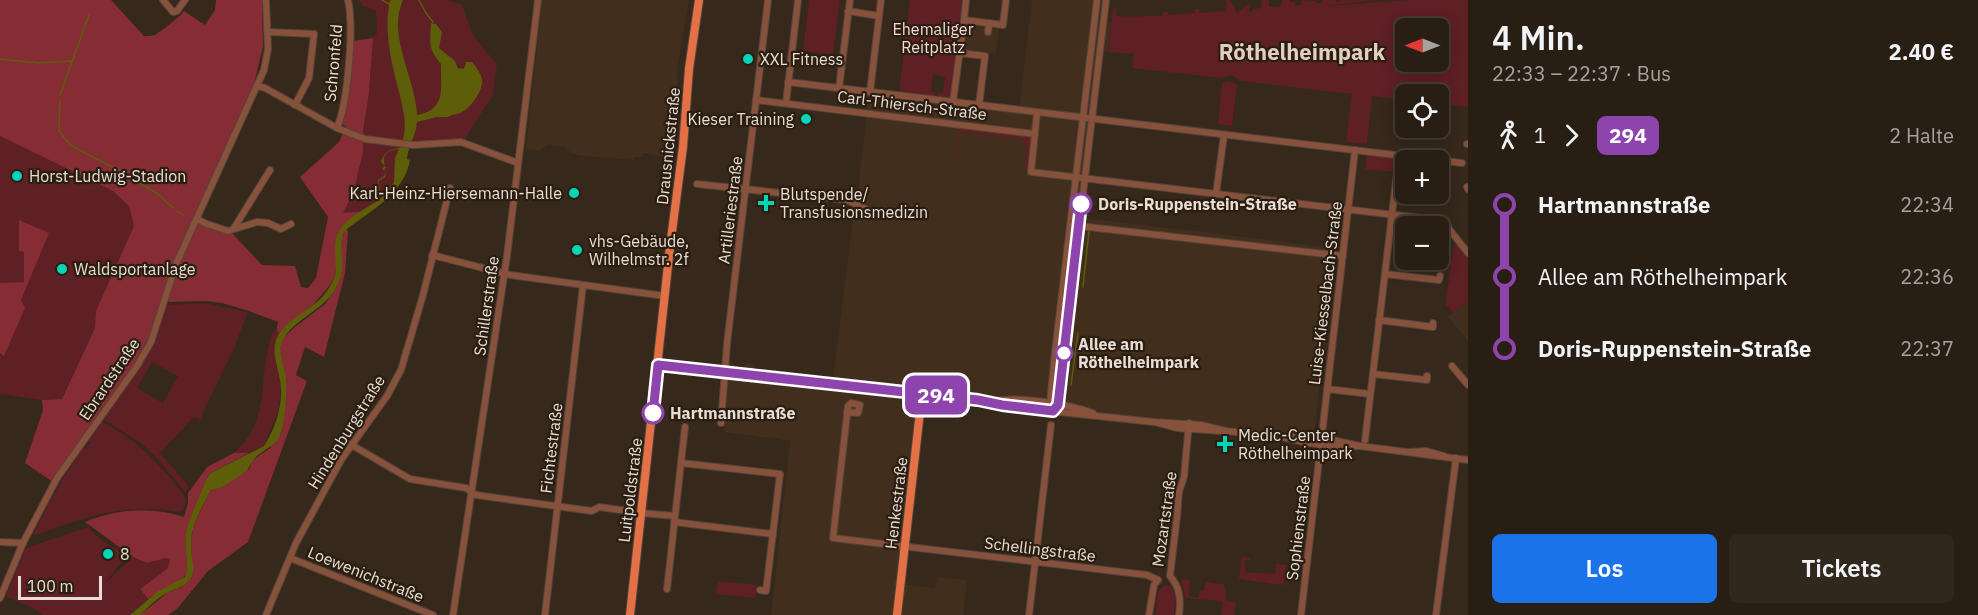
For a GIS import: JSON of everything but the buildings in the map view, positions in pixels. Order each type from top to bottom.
[{"type":"main road","name":"Drausnickstraße","points":[[665,296],[684,134],[689,69],[699,0]]},
{"type":"main road","name":"Luitpoldstraße","points":[[630,615],[665,296]]},
{"type":"main road","points":[[658,365],[922,394]]},
{"type":"main road","name":"Henkestraße","points":[[897,615],[922,394]]},
{"type":"street","points":[[163,0],[173,12],[177,11],[185,0]]},
{"type":"street","name":"Ebrardstraße","points":[[0,598],[23,543],[57,478],[145,353],[156,330],[176,264],[258,86],[268,49],[266,0]]},
{"type":"street","name":"Schronfeld","points":[[337,128],[345,97],[350,46],[351,12],[348,0]]},
{"type":"street","name":"Schillerstraße","points":[[453,615],[505,273],[538,0]]},
{"type":"street","name":"Artilleriestraße","points":[[721,423],[768,0]]},
{"type":"street","points":[[786,103],[798,0]]},
{"type":"street","points":[[839,88],[850,0]]},
{"type":"street","points":[[870,92],[881,0]]},
{"type":"street","points":[[953,102],[966,0]]},
{"type":"street","points":[[964,20],[1003,25],[1006,0]]},
{"type":"street","points":[[1053,411],[1050,403],[1097,0]]},
{"type":"street","points":[[1053,411],[1058,405],[1106,0]]},
{"type":"street","points":[[848,11],[879,16]]},
{"type":"street","points":[[988,32],[989,23]]},
{"type":"street","points":[[268,32],[314,34],[309,78],[295,105]]},
{"type":"street","points":[[960,53],[985,54],[979,105]]},
{"type":"street","points":[[788,82],[1395,155]]},
{"type":"street","points":[[258,86],[337,128],[365,139],[413,145],[461,142],[518,163]]},
{"type":"street","name":"Carl-Thiersch-Straße","points":[[756,100],[1035,134]]},
{"type":"street","points":[[1037,113],[1030,171],[1446,221],[1449,229],[1468,253]]},
{"type":"street","points":[[1216,194],[1224,135]]},
{"type":"street","name":"Luise-Kiesselbach-Straße","points":[[1321,442],[1355,150]]},
{"type":"street","points":[[1449,162],[1462,163]]},
{"type":"street","points":[[233,229],[270,170]]},
{"type":"street","points":[[697,184],[847,200],[870,211]]},
{"type":"street","name":"Hindenburgstraße","points":[[266,615],[299,537],[351,444],[387,396],[401,370],[450,188]]},
{"type":"street","points":[[1365,440],[1395,195]]},
{"type":"street","points":[[196,219],[228,231],[257,222],[268,223],[281,229],[291,224]]},
{"type":"street","points":[[1079,226],[1342,256]]},
{"type":"street","points":[[432,255],[505,273],[665,296]]},
{"type":"street","points":[[1385,274],[1439,280],[1440,276]]},
{"type":"street","name":"Fichtestraße","points":[[545,615],[583,285]]},
{"type":"street","points":[[1061,307],[1070,308]]},
{"type":"street","points":[[1379,320],[1433,327],[1433,322]]},
{"type":"street","points":[[1452,366],[1468,385]]},
{"type":"street","points":[[1373,374],[1426,380],[1427,376]]},
{"type":"street","points":[[1328,389],[1370,394]]},
{"type":"street","points":[[922,394],[1282,437],[1296,442],[1321,442],[1346,447],[1410,452],[1426,451],[1468,460]]},
{"type":"street","points":[[990,401],[1004,399],[1050,403],[1096,414]]},
{"type":"street","name":"Schellingstraße","points":[[847,412],[833,538],[1147,575],[1158,580]]},
{"type":"street","points":[[1029,615],[1051,425]]},
{"type":"street","name":"Mozartstraße","points":[[1179,615],[1179,591],[1170,576],[1189,426]]},
{"type":"street","points":[[667,589],[685,427]]},
{"type":"street","name":"Sophienstraße","points":[[1301,615],[1321,442]]},
{"type":"street","points":[[351,444],[410,479],[466,488],[477,495],[592,511],[599,507],[628,511]]},
{"type":"street","points":[[1436,615],[1456,458]]},
{"type":"street","points":[[681,463],[780,474],[766,591],[760,590]]},
{"type":"street","points":[[641,513],[773,534]]},
{"type":"street","points":[[0,542],[23,543]]},
{"type":"street","name":"Loewenichstraße","points":[[290,558],[433,615]]},
{"type":"street","points":[[1149,615],[1154,585],[1158,580],[1170,576]]},
{"type":"shaded area","points":[[0,0],[111,0],[144,36],[155,35],[184,11],[205,25],[215,10],[216,0],[262,0],[263,47],[252,92],[180,248],[151,334],[134,365],[53,482],[25,463],[43,410],[42,400],[62,399],[95,328],[96,311],[134,226],[129,206],[113,191],[0,136]]},
{"type":"shaded area","points":[[390,0],[403,0],[398,28],[417,115],[434,108],[440,96],[441,64],[431,45],[431,23],[436,24],[442,32],[439,48],[455,61],[458,68],[464,69],[466,62],[472,62],[482,79],[479,93],[469,107],[460,113],[417,122],[407,159],[410,160],[402,182],[377,207],[343,234],[341,274],[335,290],[321,305],[297,323],[284,338],[281,353],[286,392],[284,420],[280,436],[255,458],[245,472],[222,487],[210,491],[191,537],[193,571],[187,583],[162,596],[140,615],[130,615],[157,592],[185,577],[187,527],[211,473],[264,446],[272,431],[280,406],[281,389],[275,353],[278,336],[288,323],[317,302],[331,284],[336,271],[335,242],[342,226],[378,200],[378,180],[386,172],[382,169],[385,166],[381,162],[382,159],[385,153],[393,149],[400,148],[405,124],[392,63],[388,11]],"holes":[[[399,149],[395,158],[394,182],[380,199],[379,181],[385,177],[384,169],[386,168],[384,163],[386,154]]]},
{"type":"shaded area","points":[[542,0],[689,0],[677,70],[679,110],[673,158],[643,153],[642,157],[634,157],[634,160],[584,156],[572,154],[565,147],[548,145],[539,151],[526,149]]},
{"type":"shaded area","points":[[1032,0],[1101,0],[1099,21],[1111,22],[1108,52],[1098,51],[1077,217],[1336,248],[1313,442],[1053,416],[922,399],[901,584],[935,588],[937,577],[967,580],[963,615],[771,615],[790,441],[725,432],[722,420],[727,374],[731,362],[737,368],[745,369],[746,363],[754,364],[754,369],[833,378],[869,95],[899,93],[1019,110]]},
{"type":"shaded area","points":[[967,25],[999,28],[996,53],[964,50]]},
{"type":"shaded area","points":[[373,38],[363,152],[354,191],[343,213],[365,211],[349,220],[340,229],[335,277],[330,285],[313,305],[278,334],[278,322],[222,303],[169,302],[167,300],[178,264],[197,222],[232,233],[262,265],[295,266],[301,287],[308,288],[316,278],[328,217],[300,177],[339,142],[346,127],[341,123],[352,41]]},
{"type":"shaded area","points":[[19,220],[49,233],[21,300],[25,308],[4,356],[0,353],[0,283],[24,282],[24,252],[19,251]]},
{"type":"shaded area","points":[[346,229],[348,231],[345,273],[324,357],[305,347],[296,375],[307,381],[248,542],[208,571],[177,609],[168,615],[140,615],[167,593],[182,587],[193,562],[190,545],[194,524],[210,491],[249,469],[253,460],[270,448],[281,433],[286,388],[280,352],[281,344],[283,338],[295,327],[325,304],[337,286],[342,237]]},
{"type":"shaded area","points":[[1468,301],[1468,341],[1448,317]]},
{"type":"shaded area","points":[[234,453],[249,453],[211,473],[191,520],[188,569],[185,575],[175,585],[148,599],[140,589],[167,569],[170,560],[166,558],[147,563],[133,557],[85,522],[109,514],[134,510],[159,511],[184,517],[188,493],[207,467]]},
{"type":"green space","points":[[359,0],[390,0],[389,48],[405,116],[405,133],[398,154],[394,182],[365,211],[342,214],[354,191],[363,152],[373,38],[377,33],[376,10],[362,6]]},
{"type":"green space","points":[[403,0],[448,0],[462,5],[473,35],[497,65],[493,95],[463,141],[448,140],[411,145],[417,122],[463,112],[477,93],[481,83],[472,62],[466,63],[466,68],[461,69],[439,48],[442,37],[433,54],[441,64],[442,96],[433,108],[417,115],[400,41],[400,12]]},
{"type":"green space","points":[[809,0],[840,0],[833,55],[803,51]]},
{"type":"green space","name":"Ehemaliger Reitplatz","points":[[910,0],[964,0],[952,99],[937,98],[938,93],[943,93],[945,77],[933,75],[931,91],[935,92],[933,98],[899,93]]},
{"type":"green space","points":[[1226,0],[1230,0],[1237,13],[1247,5],[1250,5],[1249,12],[1261,8],[1262,0],[1269,0],[1269,7],[1281,6],[1282,0],[1290,0],[1296,5],[1301,5],[1302,0],[1322,3],[1322,0],[1336,0],[1337,2],[1372,0],[1326,6],[1410,0],[1468,0],[1468,107],[1449,105],[1449,84],[1395,84],[1395,99],[1372,96],[1367,144],[1346,142],[1352,94],[1240,81],[1232,75],[1220,78],[1132,68],[1134,54],[1108,52],[1113,8],[1116,8],[1116,16],[1129,17],[1163,16],[1163,12],[1168,12],[1168,15],[1195,13],[1195,9],[1199,9],[1200,13],[1226,11]]},
{"type":"green space","points":[[1229,81],[1237,85],[1232,126],[1218,124],[1222,83]]},
{"type":"green space","points":[[958,128],[1031,138],[1027,168],[1021,166],[1025,164],[1027,144],[1023,144],[1024,140],[963,132],[962,136],[958,136],[956,156],[959,158],[955,159]]},
{"type":"green space","name":"Waldsportanlage","points":[[0,136],[151,209],[62,399],[42,400],[0,394]]},
{"type":"green space","points":[[1367,154],[1395,157],[1395,172],[1365,169]]},
{"type":"green space","points":[[1454,244],[1468,259],[1468,301],[1453,313],[1448,306],[1445,306]]},
{"type":"green space","points":[[204,303],[248,312],[233,351],[203,412],[202,420],[194,417],[160,453],[189,487],[185,492],[157,458],[142,444],[103,419],[166,305]],"holes":[[[152,362],[178,376],[163,403],[137,388]]]},
{"type":"green space","points":[[277,327],[275,353],[281,384],[279,409],[264,446],[249,453],[234,453],[245,441],[257,418],[267,353]]},
{"type":"green space","points":[[102,422],[126,436],[166,473],[184,495],[186,501],[183,510],[178,512],[124,510],[33,534],[59,485],[83,448],[85,449],[90,442],[88,439]]},
{"type":"green space","points":[[88,527],[100,539],[127,556],[103,585],[133,557],[147,563],[166,558],[170,560],[167,569],[140,589],[148,599],[130,615],[43,615],[6,596],[26,548]]},
{"type":"green space","points":[[1241,557],[1251,558],[1251,561],[1245,560],[1245,572],[1275,574],[1276,564],[1286,565],[1284,585],[1239,579]]},
{"type":"green space","points":[[1181,579],[1190,580],[1189,596],[1198,598],[1206,582],[1223,584],[1226,589],[1226,601],[1236,602],[1234,615],[1221,615],[1223,601],[1185,598]]},
{"type":"green space","points":[[718,581],[757,585],[755,598],[716,594]]},
{"type":"green space","points":[[1165,585],[1171,586],[1175,593],[1174,615],[1155,615],[1158,591]]},
{"type":"waterway","points":[[382,0],[389,4]]},
{"type":"waterway","points":[[419,0],[433,22]]},
{"type":"waterway","points":[[60,95],[89,15]]},
{"type":"waterway","points":[[0,59],[39,63],[73,61]]},
{"type":"waterway","points":[[60,100],[59,131],[70,145],[158,194],[173,208]]},
{"type":"waterway","points":[[177,211],[183,215]]},
{"type":"waterway","points":[[1083,287],[1089,231]]},
{"type":"waterway","points":[[1071,385],[1078,333]]},
{"type":"bus line","name":"294","points":[[653,413],[658,365],[990,401],[1002,405],[1053,411],[1058,405],[1081,204]]},
{"type":"place","name":"XXL Fitness","points":[[748,59]]},
{"type":"place","name":"Kieser Training","points":[[806,119]]},
{"type":"place","name":"Horst-Ludwig-Stadion","points":[[17,176]]},
{"type":"place","name":"Karl-Heinz-Hiersemann-Halle","points":[[574,193]]},
{"type":"place","name":"Blutspende/ Transfusionsmedizin","points":[[766,203]]},
{"type":"place","name":"Doris-Ruppenstein-Straße","points":[[1081,204]]},
{"type":"place","name":"vhs-Gebäude, Wilhelmstr. 2f","points":[[577,250]]},
{"type":"place","name":"Waldsportanlage","points":[[62,269]]},
{"type":"place","name":"Allee am Röthelheimpark","points":[[1064,353]]},
{"type":"place","name":"Hartmannstraße","points":[[653,413]]},
{"type":"place","name":"Medic-Center Röthelheimpark","points":[[1225,444]]},
{"type":"place","name":"8","points":[[108,554]]},
{"type":"district","name":"Röthelheimpark","points":[[1302,51]]}]
